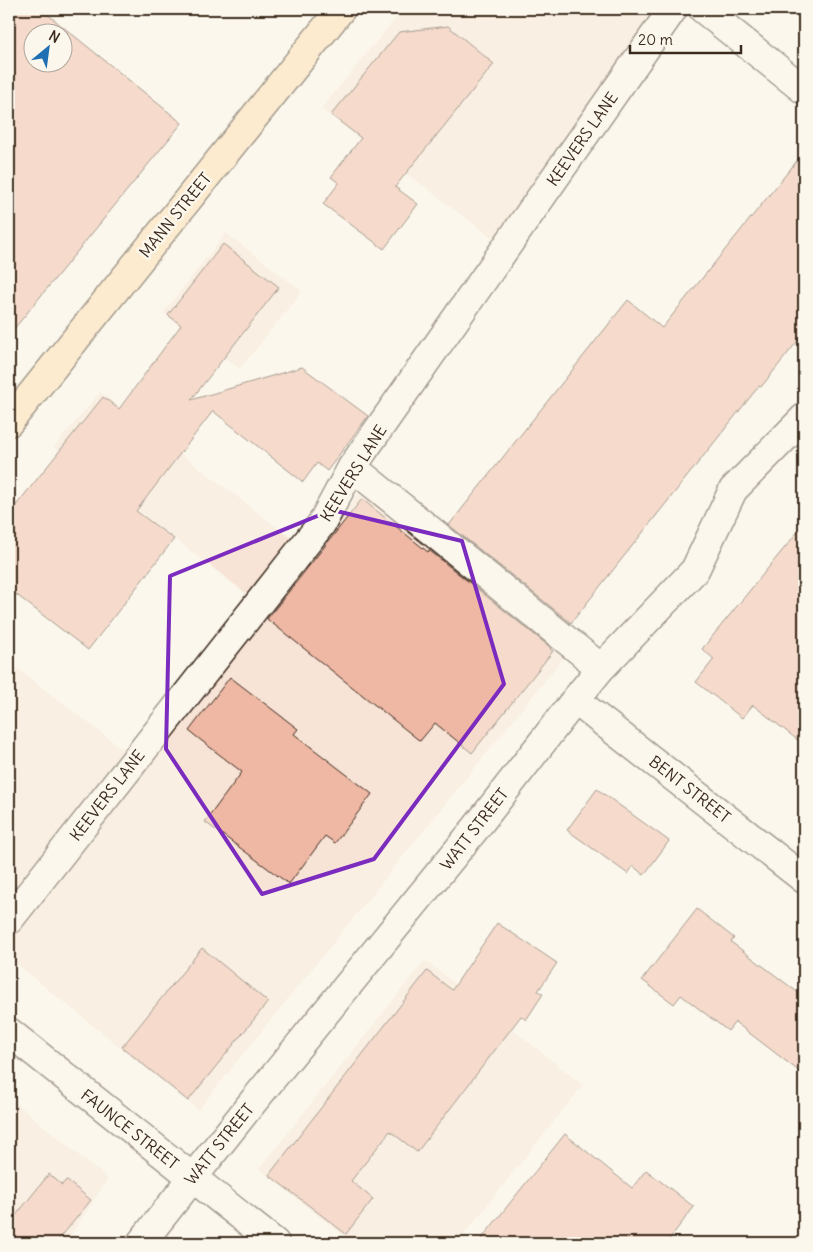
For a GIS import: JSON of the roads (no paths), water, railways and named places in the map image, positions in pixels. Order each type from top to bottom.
[{"type":"main road","name":"MANN STREET","points":[[9,422],[341,9]]},
{"type":"street","name":"KEEVERS LANE","points":[[9,920],[322,523],[352,467],[673,9]]},
{"type":"street","points":[[703,9],[804,90]]},
{"type":"street","name":"WATT STREET","points":[[141,1243],[475,829],[601,668],[695,570],[732,490],[804,418]]},
{"type":"street","points":[[352,467],[601,668]]},
{"type":"street","name":"BENT STREET","points":[[575,700],[804,879]]},
{"type":"street","name":"FAUNCE STREET","points":[[9,1032],[275,1243]]}]
